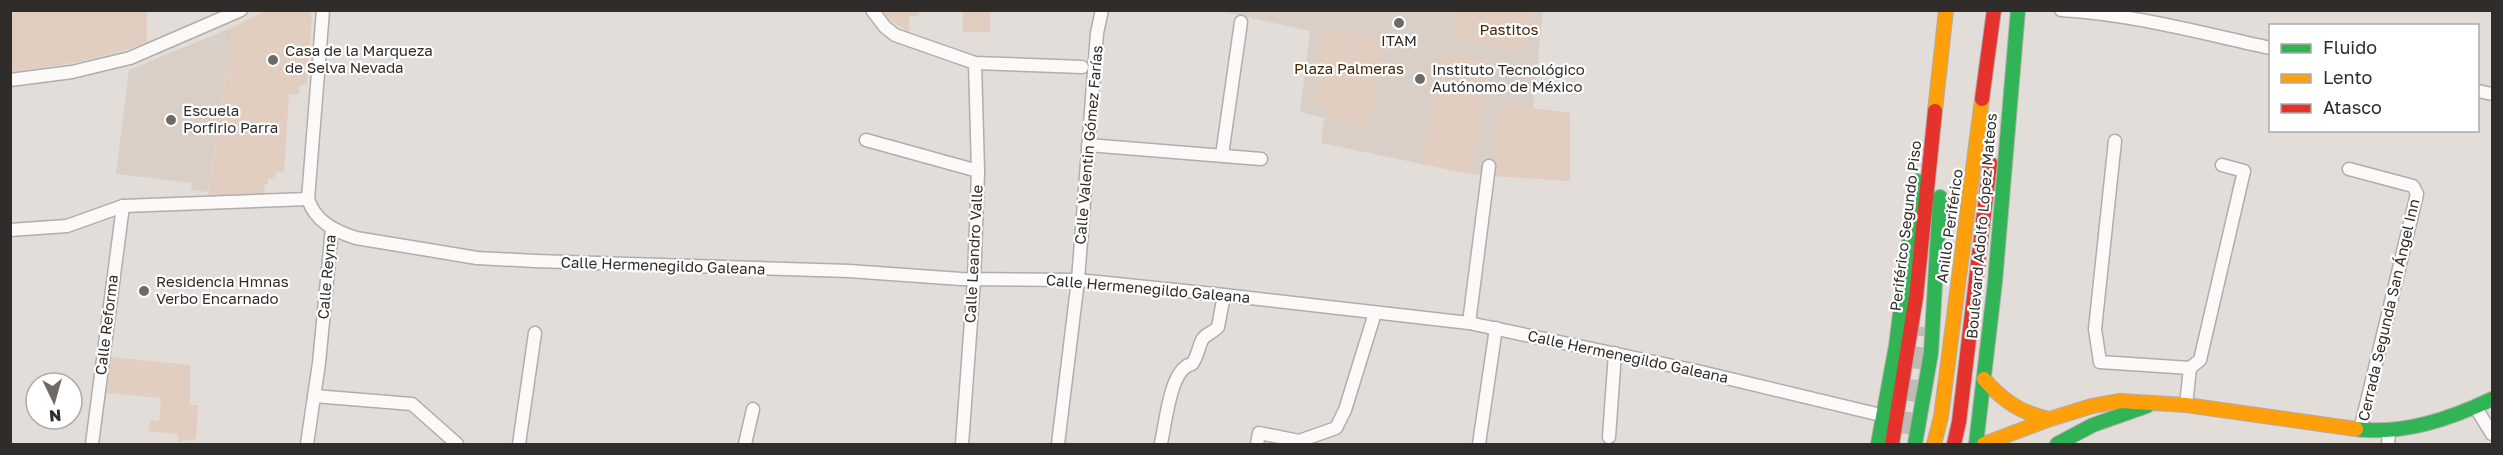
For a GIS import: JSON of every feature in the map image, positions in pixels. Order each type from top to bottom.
[{"type":"main road","points":[[1878,444],[1885,416],[1902,297],[1939,10]]},
{"type":"main road","name":"Periférico Segundo Piso","points":[[1892,444],[1916,297],[1947,10]]},
{"type":"main road","name":"Anillo Periférico","points":[[1915,444],[1923,412],[1936,298],[1940,199],[1959,10]]},
{"type":"main road","points":[[1996,99],[2005,10]]},
{"type":"main road","name":"Boulevard Adolfo López Mateos","points":[[1976,444],[1995,282],[2018,10]]},
{"type":"main road","points":[[1994,16],[1994,61]]},
{"type":"main road","name":"Anillo Periférico","points":[[1934,444],[1942,406],[1994,16]]},
{"type":"main road","points":[[1954,444],[1964,388],[1992,146]]},
{"type":"main road","points":[[1934,236],[1940,199]]},
{"type":"main road","points":[[1984,379],[2000,398],[2015,409],[2029,415],[2050,419]]},
{"type":"main road","points":[[1984,444],[2050,419],[2092,406],[2120,401],[2187,405],[2360,430],[2389,438],[2476,408],[2493,399]]},
{"type":"main road","points":[[2057,444],[2093,425],[2153,404]]},
{"type":"street","points":[[10,80],[72,72],[130,58],[226,19],[241,10]]},
{"type":"street","points":[[10,230],[67,226],[123,206],[308,199],[323,10]]},
{"type":"street","points":[[872,10],[885,27],[895,35],[975,63],[1082,67]]},
{"type":"street","name":"Calle Valentin Gómez Farías","points":[[1058,444],[1078,280],[1097,33],[1102,10]]},
{"type":"street","points":[[2061,10],[2093,12],[2269,48]]},
{"type":"street","points":[[1222,155],[1241,22]]},
{"type":"street","name":"Calle Leandro Valle","points":[[962,444],[974,280],[978,171],[975,63]]},
{"type":"street","points":[[866,140],[978,171]]},
{"type":"street","points":[[2115,141],[2095,328],[2100,362],[2190,368],[2200,360],[2244,171],[2222,165]]},
{"type":"street","points":[[1088,145],[1261,159]]},
{"type":"street","points":[[1469,323],[1489,166]]},
{"type":"street","name":"Cerrada Segunda San Ángel Inn","points":[[2349,169],[2413,186],[2417,194],[2360,430]]},
{"type":"street","name":"Calle Reyna","points":[[307,444],[332,228],[314,214],[308,199]]},
{"type":"street","name":"Calle Reforma","points":[[92,444],[123,206]]},
{"type":"street","name":"Calle Hermenegildo Galeana","points":[[332,228],[364,239],[477,258],[849,271],[974,280],[1078,280],[1469,323],[1615,353],[1885,416]]},
{"type":"street","points":[[1161,443],[1176,375],[1197,357],[1206,334],[1218,327],[1224,295]]},
{"type":"street","points":[[1257,444],[1259,433],[1299,443],[1336,428],[1345,410],[1375,314]]},
{"type":"street","points":[[1479,444],[1496,328]]},
{"type":"street","points":[[519,444],[535,333]]},
{"type":"street","points":[[1609,437],[1615,353]]},
{"type":"street","points":[[2187,405],[2190,368]]},
{"type":"street","points":[[314,396],[412,404],[457,444]]},
{"type":"street","points":[[2476,408],[2493,434]]},
{"type":"street","points":[[745,444],[753,409]]},
{"type":"shaded area","name":"Instituto Tecnológico Autónomo de México","points":[[1219,11],[1543,11],[1533,108],[1570,113],[1570,181],[1470,174],[1321,143],[1324,118],[1300,112],[1310,31]]},
{"type":"shaded area","name":"Escuela Porfirio Parra","points":[[233,27],[208,192],[191,190],[192,183],[116,174],[129,70]]},
{"type":"green space","points":[[266,10],[310,11],[312,18],[307,85],[300,85],[299,94],[289,94],[284,172],[276,172],[275,179],[268,179],[268,184],[264,184],[265,193],[208,196],[233,27]]},
{"type":"green space","points":[[10,11],[147,11],[147,42],[97,58],[11,72]]},
{"type":"green space","points":[[882,11],[919,11],[919,16],[909,16],[909,32],[891,21]]},
{"type":"green space","points":[[963,11],[990,11],[990,32],[963,32]]},
{"type":"green space","name":"Pastitos","points":[[1454,11],[1531,11],[1528,53],[1453,40]]},
{"type":"green space","name":"Plaza Palmeras","points":[[1324,28],[1385,40],[1369,127],[1326,120],[1327,106],[1315,103]]},
{"type":"green space","points":[[1445,52],[1492,63],[1470,174],[1420,164]]},
{"type":"green space","points":[[1499,105],[1570,113],[1570,181],[1493,176]]},
{"type":"green space","points":[[111,357],[190,365],[190,405],[198,405],[196,439],[178,442],[178,434],[148,431],[150,420],[159,421],[161,398],[106,393]]},
{"type":"tunnel","points":[[1907,434],[1921,327]]},
{"type":"traffic: fast","points":[[1976,444],[1995,282],[2018,10]]},
{"type":"traffic: fast","points":[[1878,444],[1896,346],[1917,181]]},
{"type":"traffic: fast","points":[[1915,444],[1931,353],[1940,197]]},
{"type":"traffic: fast","points":[[2356,429],[2391,430],[2426,424],[2492,399]]},
{"type":"traffic: fast","points":[[2057,444],[2093,425],[2147,406]]},
{"type":"traffic: slow","points":[[1935,111],[1946,10]]},
{"type":"traffic: slow","points":[[1934,444],[1941,417],[1982,99]]},
{"type":"traffic: slow","points":[[1984,379],[1998,394],[2013,405],[2049,419]]},
{"type":"traffic: slow","points":[[1984,444],[2050,419],[2092,406],[2120,401],[2186,405],[2356,429]]},
{"type":"traffic: jam","points":[[1982,99],[1994,10]]},
{"type":"traffic: jam","points":[[1892,444],[1916,297],[1935,111]]},
{"type":"traffic: jam","points":[[1954,444],[1959,422],[1990,163]]},
{"type":"place","name":"ITAM","points":[[1399,23]]},
{"type":"place","name":"Casa de la Marqueza de Selva Nevada","points":[[273,60]]},
{"type":"place","name":"Instituto Tecnológico Autónomo de México","points":[[1420,79]]},
{"type":"place","name":"Escuela Porfirio Parra","points":[[171,120]]},
{"type":"place","name":"Residencia Hmnas Verbo Encarnado","points":[[144,291]]}]
